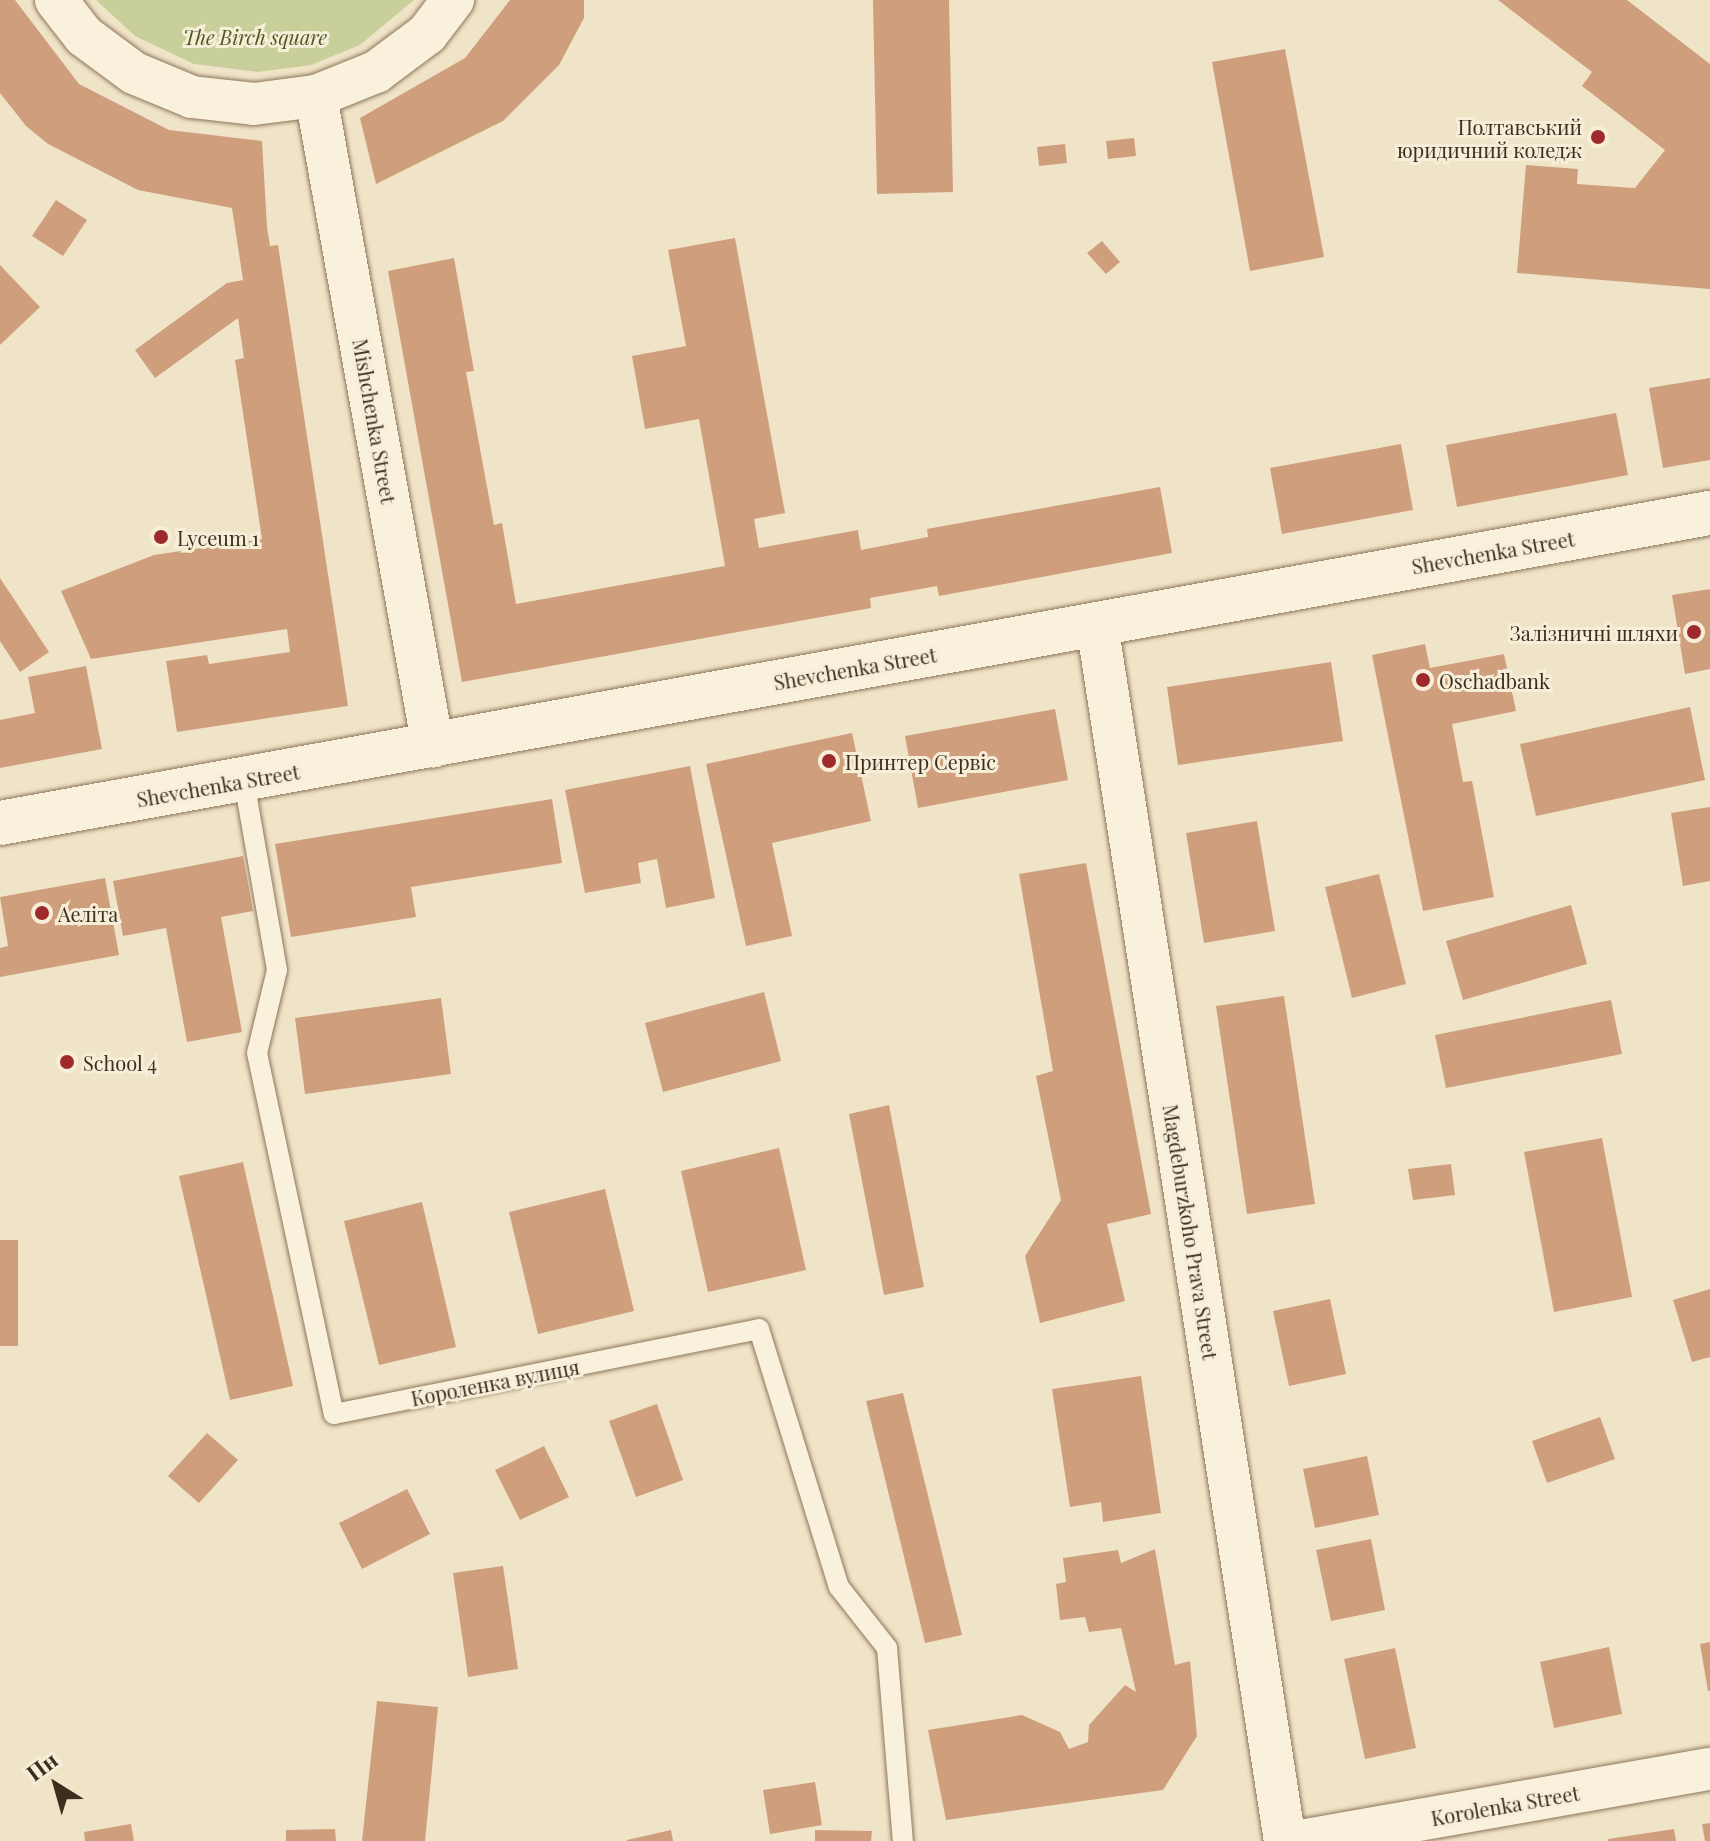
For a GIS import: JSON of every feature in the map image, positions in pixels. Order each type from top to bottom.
[{"type":"street","points":[[56,0],[84,36],[134,73],[192,97],[254,104],[316,96],[376,72],[427,34],[453,0]]},
{"type":"street","name":"Mishchenka Street","points":[[316,96],[433,747]]},
{"type":"street","name":"Shevchenka Street","points":[[0,823],[433,747],[1710,513]]},
{"type":"street","name":"Magdeburzkoho Prava Street","points":[[1097,624],[1285,1841]]},
{"type":"street","name":"Korolenka Street","points":[[1300,1841],[1710,1769]]},
{"type":"lane","name":"Короленка вулиця","points":[[244,781],[277,970],[257,1053],[334,1414],[759,1329],[839,1587],[887,1648],[903,1841]]},
{"type":"green space","name":"The Birch square","points":[[96,0],[414,0],[360,45],[311,65],[258,72],[194,64],[135,36]]},
{"type":"building","points":[[0,0],[15,0],[79,84],[169,130],[262,141],[267,227],[270,246],[278,245],[348,706],[177,732],[166,661],[207,655],[209,664],[290,652],[287,629],[91,659],[61,591],[154,555],[262,539],[235,360],[244,358],[238,318],[155,378],[135,350],[227,283],[243,280],[232,208],[138,190],[48,144],[26,126],[0,93]]},
{"type":"building","points":[[510,0],[584,0],[584,18],[559,65],[503,121],[376,184],[360,118],[465,58]]},
{"type":"building","points":[[873,0],[949,0],[953,192],[877,194]]},
{"type":"building","points":[[1498,0],[1627,0],[1710,64],[1710,289],[1517,273],[1526,165],[1578,169],[1577,184],[1635,188],[1665,150],[1582,86],[1592,72]]},
{"type":"building","points":[[1285,49],[1324,257],[1250,271],[1212,62]]},
{"type":"building","points":[[1134,138],[1136,156],[1108,159],[1106,141]]},
{"type":"building","points":[[1065,144],[1067,163],[1039,166],[1037,147]]},
{"type":"building","points":[[56,200],[87,220],[63,256],[32,236]]},
{"type":"building","points":[[735,238],[785,513],[754,519],[759,548],[858,530],[861,550],[928,537],[927,529],[1160,487],[1172,553],[939,596],[937,586],[870,598],[871,608],[462,682],[388,271],[454,258],[474,371],[466,372],[494,525],[502,523],[516,604],[725,566],[699,419],[645,429],[632,356],[686,346],[668,250]]},
{"type":"building","points":[[1102,241],[1120,262],[1106,274],[1087,253]]},
{"type":"building","points":[[0,265],[40,307],[0,345]]},
{"type":"building","points":[[1710,378],[1710,460],[1663,468],[1649,388]]},
{"type":"building","points":[[1616,413],[1628,475],[1457,507],[1446,445]]},
{"type":"building","points":[[1401,444],[1413,510],[1282,534],[1270,468]]},
{"type":"building","points":[[0,578],[49,652],[20,672],[0,641]]},
{"type":"building","name":"Залізничні шляхи","points":[[1710,589],[1710,669],[1685,674],[1672,595]]},
{"type":"building","points":[[1425,644],[1430,668],[1504,654],[1516,711],[1452,724],[1463,782],[1472,781],[1494,897],[1423,911],[1372,655]]},
{"type":"building","points":[[1331,662],[1343,741],[1178,765],[1167,687]]},
{"type":"building","points":[[86,666],[102,749],[0,768],[0,720],[35,713],[28,677]]},
{"type":"building","points":[[1690,707],[1705,780],[1536,816],[1520,744]]},
{"type":"building","points":[[1055,709],[1068,780],[918,808],[905,736]]},
{"type":"building","points":[[852,733],[871,821],[772,843],[792,936],[746,946],[706,764]]},
{"type":"building","points":[[690,766],[715,898],[666,908],[657,859],[638,863],[641,883],[585,893],[565,790]]},
{"type":"building","points":[[552,799],[562,863],[411,887],[416,917],[291,937],[275,844]]},
{"type":"building","points":[[1710,807],[1710,881],[1683,886],[1671,813]]},
{"type":"building","points":[[1257,821],[1275,931],[1204,943],[1186,833]]},
{"type":"building","points":[[243,856],[253,911],[221,917],[242,1032],[187,1042],[166,928],[123,936],[113,881]]},
{"type":"building","points":[[1086,863],[1151,1214],[1107,1224],[1125,1301],[1040,1323],[1025,1256],[1061,1200],[1036,1076],[1053,1071],[1019,874]]},
{"type":"building","points":[[1379,874],[1406,984],[1352,998],[1325,887]]},
{"type":"building","points":[[105,878],[119,955],[0,977],[0,948],[8,946],[0,897]]},
{"type":"building","points":[[1571,905],[1587,964],[1463,1000],[1446,941]]},
{"type":"building","points":[[764,992],[781,1061],[663,1092],[645,1023]]},
{"type":"building","points":[[1284,996],[1315,1204],[1247,1214],[1216,1006]]},
{"type":"building","points":[[441,998],[451,1074],[305,1094],[295,1018]]},
{"type":"building","points":[[1611,1000],[1622,1054],[1446,1088],[1435,1035]]},
{"type":"building","points":[[889,1105],[924,1287],[884,1295],[849,1114]]},
{"type":"building","points":[[1602,1138],[1632,1297],[1554,1312],[1524,1152]]},
{"type":"building","points":[[779,1148],[806,1270],[708,1292],[681,1171]]},
{"type":"building","points":[[243,1162],[293,1386],[230,1400],[179,1176]]},
{"type":"building","points":[[1451,1164],[1455,1195],[1413,1200],[1408,1169]]},
{"type":"building","points":[[605,1189],[634,1311],[538,1334],[509,1212]]},
{"type":"building","points":[[422,1202],[456,1347],[379,1365],[344,1221]]},
{"type":"building","points":[[0,1240],[18,1240],[18,1346],[0,1346]]},
{"type":"building","points":[[1710,1289],[1710,1357],[1692,1362],[1673,1300]]},
{"type":"building","points":[[1330,1299],[1346,1374],[1289,1386],[1273,1311]]},
{"type":"building","points":[[1141,1376],[1161,1513],[1103,1522],[1101,1502],[1070,1507],[1052,1389]]},
{"type":"building","points":[[903,1393],[962,1635],[925,1643],[866,1401]]},
{"type":"building","points":[[657,1404],[683,1480],[636,1497],[609,1421]]},
{"type":"building","points":[[1600,1417],[1615,1459],[1547,1483],[1532,1441]]},
{"type":"building","points":[[207,1433],[238,1460],[199,1503],[168,1476]]},
{"type":"building","points":[[544,1446],[569,1497],[520,1520],[495,1470]]},
{"type":"building","points":[[1367,1456],[1379,1515],[1315,1528],[1303,1469]]},
{"type":"building","points":[[407,1489],[430,1534],[362,1569],[339,1523]]},
{"type":"building","points":[[1371,1539],[1385,1610],[1331,1621],[1316,1550]]},
{"type":"building","points":[[1155,1549],[1175,1665],[1190,1661],[1197,1736],[1163,1790],[946,1820],[928,1730],[1022,1715],[1060,1732],[1069,1749],[1088,1742],[1089,1725],[1125,1685],[1136,1692],[1121,1628],[1089,1632],[1085,1617],[1060,1620],[1056,1584],[1066,1582],[1063,1558],[1118,1550],[1121,1563]]},
{"type":"building","points":[[503,1566],[518,1669],[468,1677],[453,1573]]},
{"type":"building","points":[[1710,1642],[1710,1691],[1708,1691],[1700,1644]]},
{"type":"building","points":[[1609,1647],[1622,1714],[1554,1728],[1540,1662]]},
{"type":"building","points":[[1395,1648],[1416,1748],[1365,1759],[1344,1659]]},
{"type":"building","points":[[377,1701],[438,1707],[425,1841],[362,1841]]},
{"type":"building","points":[[815,1782],[822,1825],[770,1834],[763,1790]]},
{"type":"building","points":[[1710,1823],[1710,1841],[1705,1841],[1702,1824]]},
{"type":"building","points":[[131,1824],[134,1841],[85,1841],[84,1832]]},
{"type":"building","points":[[335,1829],[336,1841],[286,1841],[286,1830]]},
{"type":"building","points":[[1674,1829],[1676,1841],[1608,1841],[1608,1839]]},
{"type":"building","points":[[671,1830],[673,1841],[627,1841],[627,1840]]},
{"type":"building","points":[[815,1830],[872,1831],[871,1841],[815,1841]]},
{"type":"place","name":"Полтавський юридичний коледж","points":[[1598,137]]},
{"type":"place","name":"Lyceum 1","points":[[161,537]]},
{"type":"place","name":"Залізничні шляхи","points":[[1694,632]]},
{"type":"place","name":"Oschadbank","points":[[1423,680]]},
{"type":"place","name":"Принтер Сервіс","points":[[829,761]]},
{"type":"place","name":"Аеліта","points":[[42,913]]},
{"type":"place","name":"School 4","points":[[67,1062]]}]
